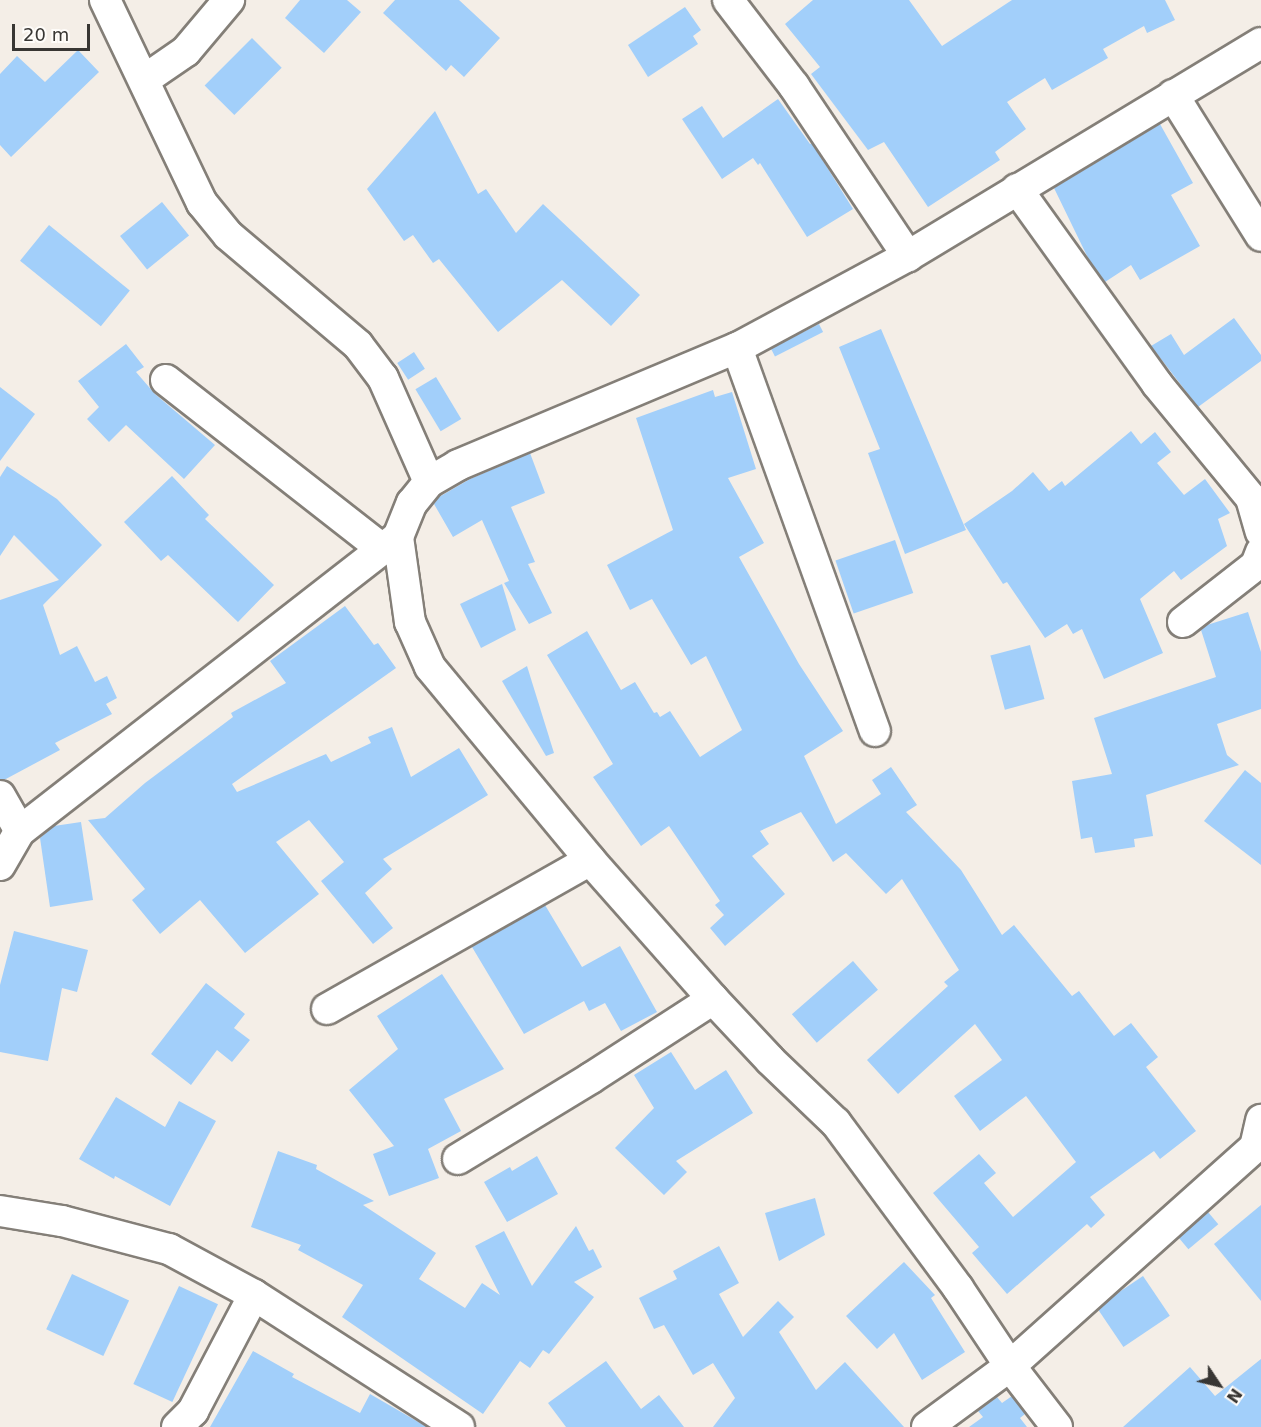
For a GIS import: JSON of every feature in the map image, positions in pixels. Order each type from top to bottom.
[{"type":"street","points":[[105,0],[202,203],[228,235],[358,345],[383,378],[429,482]]},
{"type":"street","points":[[144,80],[186,51],[230,0]]},
{"type":"street","points":[[728,0],[794,86],[908,256]]},
{"type":"street","points":[[0,865],[20,831],[390,542],[412,503],[429,482],[458,465],[737,348],[908,256],[1261,43]]},
{"type":"street","points":[[1173,95],[1261,236]]},
{"type":"street","points":[[1017,189],[1157,384],[1251,498],[1261,532]]},
{"type":"street","points":[[737,348],[876,731]]},
{"type":"street","points":[[166,380],[390,542],[410,622],[430,667],[590,860],[770,1060],[836,1123],[958,1288],[1010,1366],[1057,1427]]},
{"type":"street","points":[[1183,622],[1256,565],[1261,552]]},
{"type":"street","points":[[0,796],[20,831]]},
{"type":"street","points":[[327,1009],[590,860]]},
{"type":"street","points":[[458,1159],[591,1078],[714,999]]},
{"type":"street","points":[[927,1427],[1010,1366],[1259,1141]]},
{"type":"street","points":[[0,1211],[62,1221],[169,1249],[254,1295],[441,1422]]},
{"type":"street","points":[[177,1427],[193,1411],[254,1295]]},
{"type":"building","points":[[300,0],[347,0],[361,12],[324,53],[285,18]]},
{"type":"building","points":[[395,0],[459,0],[500,38],[464,77],[451,65],[446,71],[383,13]]},
{"type":"building","points":[[813,0],[909,0],[942,46],[1012,0],[1165,0],[1175,20],[1147,33],[1144,26],[1103,49],[1108,58],[1052,90],[1045,78],[1007,102],[1026,129],[995,152],[1000,160],[928,207],[884,142],[868,150],[811,74],[820,67],[785,24]]},
{"type":"building","points":[[685,7],[701,30],[693,36],[698,44],[648,77],[628,45]]},
{"type":"building","points":[[252,38],[282,68],[234,115],[205,85]]},
{"type":"building","points":[[78,50],[99,72],[11,157],[0,145],[0,74],[17,56],[45,82]]},
{"type":"building","points":[[778,99],[810,144],[812,143],[853,209],[807,237],[760,163],[758,165],[753,158],[722,179],[682,119],[702,106],[723,138]]},
{"type":"building","points":[[435,111],[478,194],[486,189],[516,233],[543,204],[640,295],[611,326],[562,280],[498,332],[439,259],[433,263],[413,235],[404,241],[367,189]]},
{"type":"building","points":[[1160,124],[1193,183],[1171,195],[1200,246],[1140,280],[1131,265],[1105,282],[1089,260],[1054,188]]},
{"type":"building","points":[[162,202],[189,235],[147,269],[120,236]]},
{"type":"building","points":[[49,225],[130,290],[101,326],[20,261]]},
{"type":"building","points":[[1234,318],[1261,355],[1261,361],[1198,407],[1151,346],[1171,334],[1184,355]]},
{"type":"building","points":[[819,324],[823,332],[775,357],[771,349]]},
{"type":"building","points":[[881,329],[966,530],[905,554],[868,453],[880,449],[839,347]]},
{"type":"building","points":[[126,344],[144,367],[136,372],[155,394],[215,445],[184,479],[126,425],[109,442],[87,419],[99,407],[78,381]]},
{"type":"building","points":[[414,352],[425,369],[408,380],[397,363]]},
{"type":"building","points":[[436,377],[461,419],[441,431],[415,389]]},
{"type":"building","points":[[0,387],[35,414],[0,461]]},
{"type":"building","points":[[713,390],[715,397],[732,392],[756,469],[728,478],[764,543],[739,557],[799,664],[843,731],[804,756],[836,824],[881,794],[872,780],[891,767],[917,805],[906,812],[961,870],[1002,935],[1014,925],[1072,996],[1079,991],[1114,1036],[1131,1023],[1158,1057],[1146,1067],[1196,1131],[1160,1159],[1154,1151],[1090,1197],[1105,1215],[1091,1228],[1087,1224],[1007,1294],[972,1253],[979,1247],[933,1193],[979,1154],[996,1173],[984,1183],[1013,1217],[1076,1162],[1026,1096],[980,1131],[954,1096],[1002,1060],[975,1024],[898,1094],[867,1060],[948,986],[944,982],[959,970],[902,879],[886,894],[846,853],[833,862],[801,812],[760,831],[769,844],[752,856],[785,894],[725,946],[710,928],[724,915],[715,905],[720,901],[669,826],[641,846],[593,777],[613,764],[547,655],[587,631],[621,690],[635,682],[654,713],[657,712],[660,717],[670,711],[700,757],[742,730],[706,656],[691,665],[652,599],[630,610],[607,565],[673,530],[636,418]]},
{"type":"building","points":[[1131,431],[1141,444],[1155,432],[1171,452],[1157,463],[1184,495],[1205,479],[1230,513],[1218,519],[1227,546],[1181,580],[1174,571],[1140,599],[1163,653],[1104,679],[1082,629],[1073,634],[1067,624],[1045,638],[1007,582],[1003,584],[964,524],[1012,491],[1033,472],[1049,491],[1062,481],[1065,486]]},
{"type":"building","points":[[530,453],[545,493],[511,507],[535,562],[528,564],[552,613],[529,624],[504,583],[509,581],[482,520],[453,537],[434,504],[439,497],[470,479]]},
{"type":"building","points":[[7,466],[57,499],[102,545],[43,605],[60,655],[77,646],[95,682],[107,676],[117,698],[106,704],[112,714],[55,743],[60,750],[4,780],[0,779],[0,600],[59,580],[14,535],[0,556],[0,477]]},
{"type":"building","points":[[172,476],[209,515],[205,519],[274,585],[238,622],[168,555],[161,561],[124,522]]},
{"type":"building","points":[[895,540],[913,593],[854,613],[835,561]]},
{"type":"building","points":[[502,584],[516,630],[481,648],[460,604]]},
{"type":"building","points":[[345,606],[374,645],[378,643],[396,668],[232,784],[237,792],[326,754],[331,762],[371,743],[368,737],[392,727],[411,777],[459,748],[488,795],[383,859],[392,869],[365,893],[393,928],[373,944],[321,881],[344,862],[309,820],[276,842],[319,894],[245,953],[200,900],[160,934],[132,900],[145,889],[88,820],[105,818],[145,783],[233,717],[231,713],[286,683],[270,661]]},
{"type":"building","points":[[1248,612],[1261,652],[1261,709],[1217,724],[1227,755],[1239,765],[1146,795],[1153,836],[1134,839],[1135,847],[1095,853],[1092,837],[1081,839],[1072,781],[1112,774],[1094,718],[1216,677],[1201,630],[1207,625]]},
{"type":"building","points":[[1030,645],[1044,699],[1005,710],[990,656]]},
{"type":"building","points":[[527,666],[554,753],[546,756],[502,681]]},
{"type":"building","points":[[1245,770],[1261,783],[1261,865],[1204,821]]},
{"type":"building","points":[[81,822],[93,900],[50,907],[40,838],[54,826]]},
{"type":"building","points":[[545,905],[582,967],[620,946],[657,1012],[621,1031],[605,1003],[589,1011],[584,1001],[524,1034],[472,947]]},
{"type":"building","points":[[14,931],[88,950],[77,992],[62,988],[48,1061],[0,1052],[0,985]]},
{"type":"building","points":[[853,961],[878,990],[817,1043],[792,1014]]},
{"type":"building","points":[[442,974],[504,1069],[444,1099],[461,1131],[428,1149],[439,1178],[389,1196],[373,1154],[394,1146],[349,1090],[398,1049],[377,1016]]},
{"type":"building","points":[[206,983],[245,1014],[234,1028],[250,1040],[232,1062],[217,1050],[191,1085],[151,1054]]},
{"type":"building","points":[[671,1052],[695,1090],[726,1070],[753,1113],[676,1161],[687,1172],[664,1195],[615,1148],[654,1108],[634,1075]]},
{"type":"building","points":[[116,1097],[165,1127],[179,1101],[216,1121],[170,1206],[79,1159]]},
{"type":"building","points":[[278,1151],[317,1165],[316,1169],[374,1201],[363,1205],[436,1253],[419,1279],[465,1308],[482,1283],[500,1295],[475,1246],[504,1231],[532,1286],[576,1226],[589,1251],[593,1249],[602,1267],[574,1282],[594,1297],[549,1354],[543,1350],[530,1368],[520,1361],[483,1414],[342,1317],[363,1285],[298,1250],[301,1245],[251,1227]]},
{"type":"building","points":[[537,1156],[558,1194],[507,1222],[484,1182],[510,1167],[512,1171]]},
{"type":"building","points":[[815,1198],[825,1235],[779,1261],[765,1213]]},
{"type":"building","points":[[1261,1205],[1261,1301],[1214,1244]]},
{"type":"building","points":[[1208,1212],[1218,1224],[1188,1249],[1178,1237]]},
{"type":"building","points":[[719,1246],[739,1283],[719,1294],[743,1337],[778,1301],[794,1317],[779,1332],[816,1390],[845,1362],[904,1427],[713,1427],[735,1398],[713,1363],[693,1375],[664,1325],[654,1329],[639,1298],[677,1279],[673,1271]]},
{"type":"building","points":[[904,1262],[935,1295],[931,1298],[965,1352],[922,1380],[894,1333],[877,1349],[846,1316]]},
{"type":"building","points":[[72,1274],[129,1301],[103,1356],[46,1329]]},
{"type":"building","points":[[1143,1276],[1170,1316],[1123,1347],[1097,1307]]},
{"type":"building","points":[[179,1286],[218,1304],[172,1402],[133,1384]]},
{"type":"building","points":[[253,1351],[294,1374],[292,1377],[360,1413],[370,1394],[427,1427],[210,1427]]},
{"type":"building","points":[[1261,1359],[1261,1427],[1123,1427],[1190,1367],[1215,1396]]},
{"type":"building","points":[[606,1361],[641,1409],[659,1395],[684,1427],[566,1427],[548,1403]]},
{"type":"building","points":[[1012,1396],[1025,1414],[1020,1418],[1027,1427],[969,1427],[983,1417],[978,1411],[997,1397],[1002,1403]]}]
